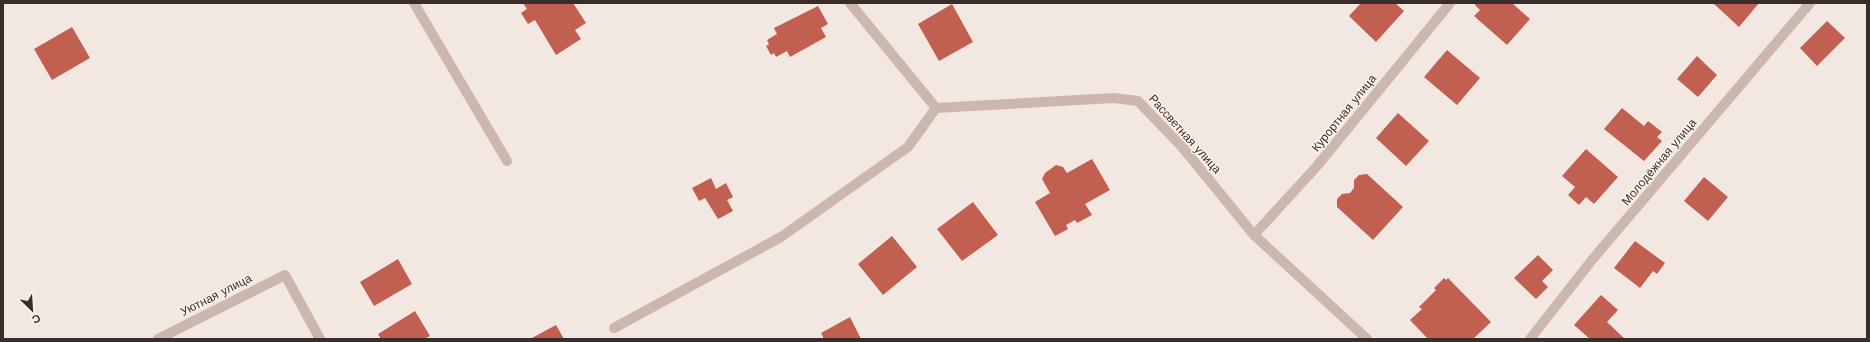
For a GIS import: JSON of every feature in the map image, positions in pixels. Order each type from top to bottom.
[{"type":"street","points":[[414,3],[507,161]]},
{"type":"street","points":[[614,328],[781,237],[908,147],[936,108],[850,3]]},
{"type":"street","name":"Курортная улица","points":[[1254,235],[1317,166],[1450,3]]},
{"type":"street","name":"Молодёжная улица","points":[[1530,339],[1592,260],[1810,3]]},
{"type":"street","name":"Рассветная улица","points":[[936,108],[1114,98],[1138,101],[1183,148],[1254,235],[1367,339]]},
{"type":"street","name":"Уютная улица","points":[[158,339],[285,275],[320,339]]},
{"type":"building","points":[[523,3],[573,3],[586,23],[575,30],[581,39],[556,55],[535,20],[528,24],[521,13],[527,9]]},
{"type":"building","points":[[1361,3],[1395,3],[1404,11],[1376,42],[1349,16]]},
{"type":"building","points":[[1476,3],[1512,3],[1530,19],[1507,45],[1474,16],[1480,10],[1475,5]]},
{"type":"building","points":[[1713,3],[1759,3],[1739,27]]},
{"type":"building","points":[[952,4],[973,42],[939,61],[918,24]]},
{"type":"building","points":[[818,6],[828,24],[821,28],[826,37],[790,57],[787,51],[776,57],[774,53],[771,55],[766,46],[769,44],[767,40],[777,34],[774,28]]},
{"type":"building","points":[[1827,21],[1845,38],[1817,66],[1800,48]]},
{"type":"building","points":[[72,27],[90,58],[52,80],[34,49]]},
{"type":"building","points":[[1447,50],[1480,78],[1457,105],[1424,77]]},
{"type":"building","points":[[1697,56],[1717,75],[1698,97],[1677,79]]},
{"type":"building","points":[[1622,108],[1644,126],[1648,121],[1662,132],[1657,137],[1662,141],[1644,161],[1604,129]]},
{"type":"building","points":[[1398,113],[1429,141],[1406,166],[1376,138]]},
{"type":"building","points":[[1586,149],[1618,177],[1594,204],[1586,197],[1579,205],[1568,195],[1575,187],[1562,176]]},
{"type":"building","points":[[1092,159],[1110,190],[1085,204],[1092,215],[1077,223],[1075,220],[1066,225],[1068,229],[1055,236],[1035,202],[1050,193],[1042,179],[1045,173],[1056,165],[1063,167],[1067,173]]},
{"type":"building","points":[[1367,174],[1403,207],[1373,240],[1337,207],[1337,199],[1342,194],[1350,193],[1354,188],[1354,180],[1359,175]]},
{"type":"building","points":[[1704,177],[1728,197],[1708,221],[1684,201]]},
{"type":"building","points":[[711,178],[716,189],[726,183],[733,197],[727,200],[733,211],[718,219],[705,198],[699,201],[692,188]]},
{"type":"building","points":[[973,202],[998,235],[962,261],[937,229]]},
{"type":"building","points":[[892,236],[917,267],[883,295],[858,264]]},
{"type":"building","points":[[1635,241],[1665,263],[1657,274],[1653,271],[1640,288],[1614,268]]},
{"type":"building","points":[[1538,255],[1553,270],[1542,281],[1548,287],[1536,299],[1514,278]]},
{"type":"building","points":[[398,259],[412,284],[374,306],[360,282]]},
{"type":"building","points":[[1444,278],[1446,280],[1448,278],[1491,322],[1473,339],[1428,339],[1410,320],[1422,309],[1419,307],[1436,290],[1434,288]]},
{"type":"building","points":[[1601,295],[1618,310],[1607,322],[1625,339],[1590,339],[1574,325]]},
{"type":"building","points":[[415,311],[430,336],[424,339],[381,339],[378,334]]},
{"type":"building","points":[[850,317],[861,339],[824,339],[821,333]]},
{"type":"building","points":[[556,325],[564,339],[530,339]]}]
